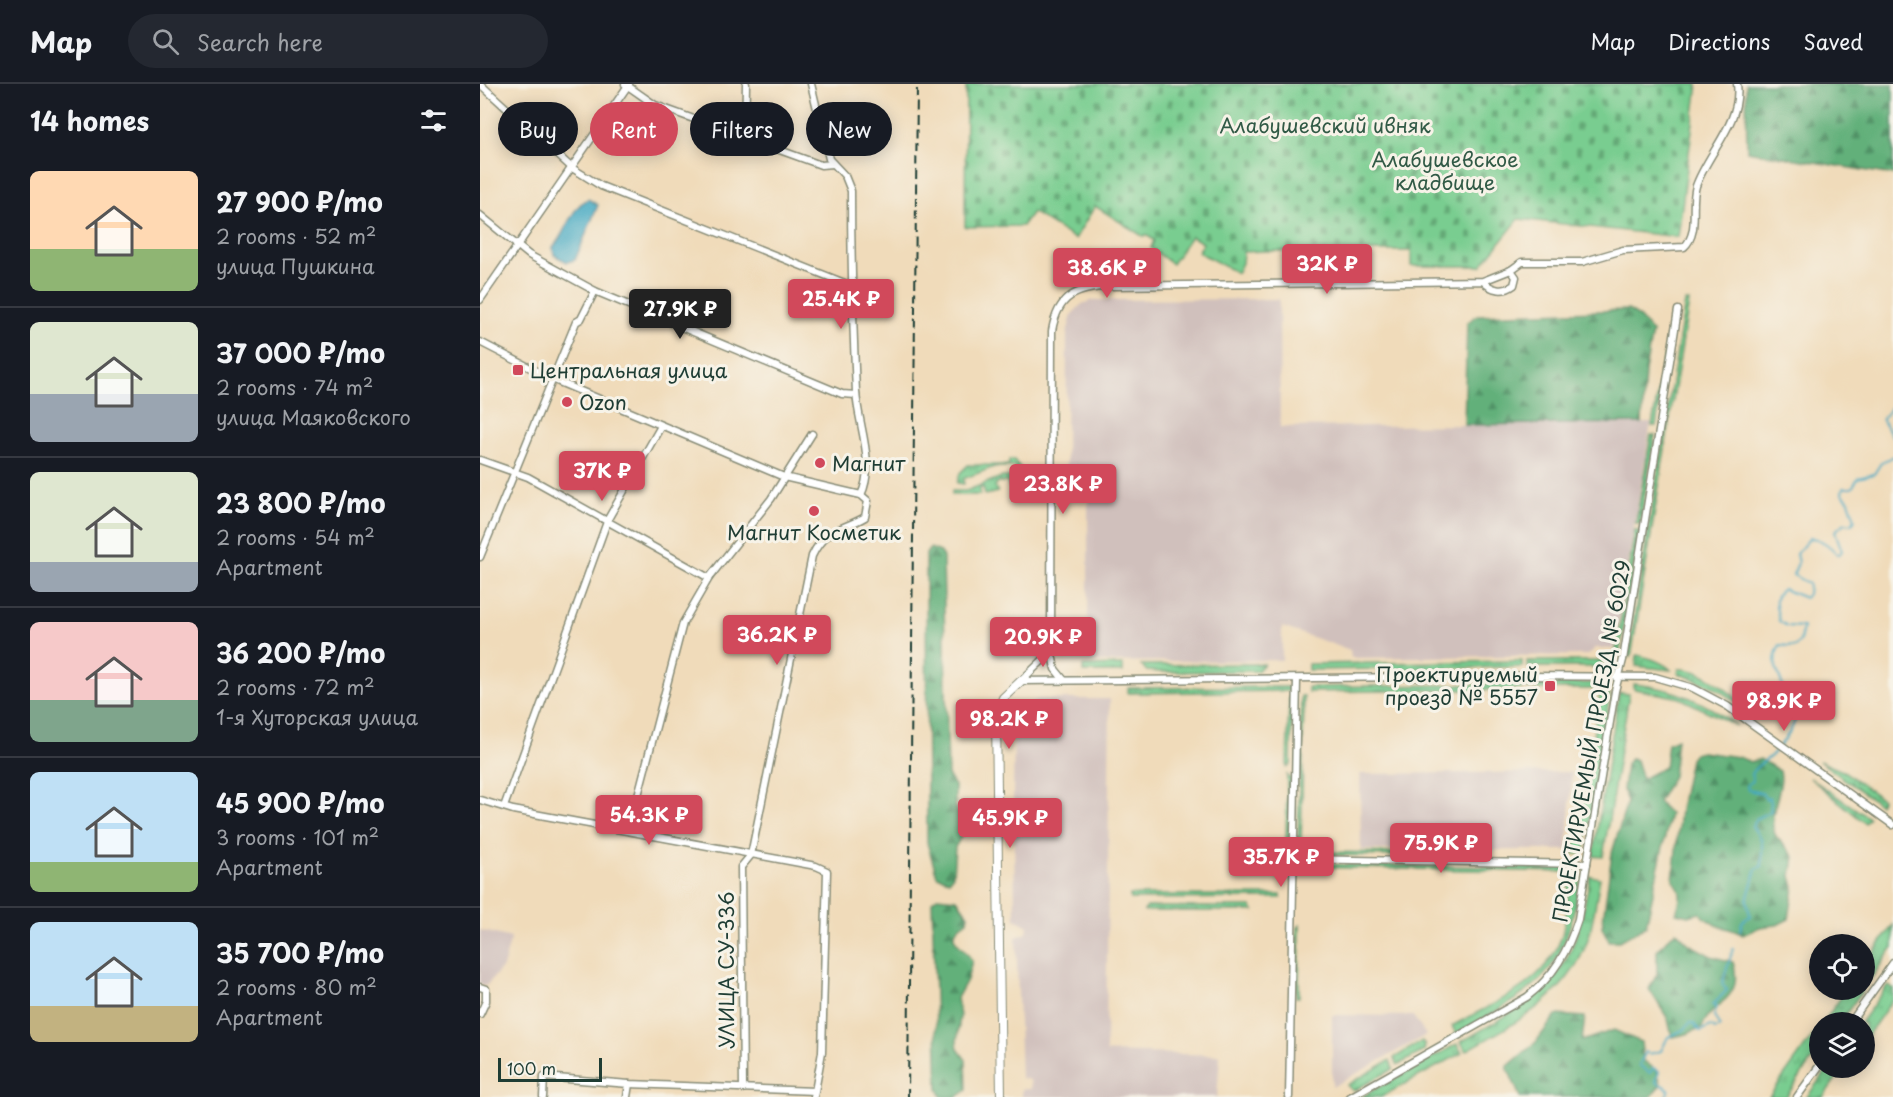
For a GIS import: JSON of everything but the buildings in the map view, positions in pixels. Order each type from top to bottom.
[{"type":"street","points":[[480,84],[572,168],[622,196],[852,286]]},
{"type":"street","points":[[746,84],[746,102]]},
{"type":"street","points":[[480,342],[552,379],[784,477],[861,495],[866,483],[865,452],[856,395],[851,191],[845,176],[833,164],[824,145],[811,84]]},
{"type":"street","points":[[1064,680],[1053,663],[1051,640],[1052,331],[1056,315],[1064,301],[1081,290],[1110,286],[1483,281],[1511,270],[1522,262],[1582,262],[1623,250],[1684,247],[1692,236],[1695,189],[1734,112],[1738,98],[1737,84]]},
{"type":"street","points":[[480,300],[628,85],[655,105],[690,118]]},
{"type":"street","points":[[794,155],[821,165],[833,164]]},
{"type":"street","points":[[480,214],[517,247],[595,291],[842,394],[856,395]]},
{"type":"street","points":[[1483,281],[1488,287],[1510,288],[1514,285],[1516,277],[1511,270]]},
{"type":"street","points":[[480,557],[576,322],[580,319],[595,291]]},
{"type":"street","name":"ПРОЕКТИРУЕМЫЙ ПРОЕЗД № 6029","points":[[1350,1097],[1506,1010],[1548,979],[1563,958],[1573,935],[1619,675],[1678,310]]},
{"type":"street","points":[[504,807],[608,519],[661,426]]},
{"type":"street","points":[[628,830],[683,623],[709,578],[771,499],[812,434]]},
{"type":"street","points":[[480,460],[515,471],[608,519],[709,578]]},
{"type":"street","name":"УЛИЦА СУ-336","points":[[743,1089],[741,867],[751,855],[812,556],[818,543],[826,535],[865,517],[868,501],[861,495]]},
{"type":"street","points":[[1001,1097],[996,715],[1003,698],[1047,656],[1051,640]]},
{"type":"street","points":[[1021,681],[1619,675],[1655,678],[1693,688],[1747,720],[1893,825]]},
{"type":"street","points":[[1289,1097],[1297,679]]},
{"type":"street","points":[[480,800],[504,807],[816,866],[827,871],[822,1052],[814,1094],[544,1077],[543,1097]]},
{"type":"street","points":[[1293,859],[1587,864]]},
{"type":"street","points":[[1858,1012],[1893,963]]},
{"type":"street","points":[[480,987],[486,989],[486,1001],[480,1014]]},
{"type":"street","points":[[1797,1097],[1811,1078]]},
{"type":"street","points":[[627,1097],[628,1084]]},
{"type":"shaded area","points":[[1279,299],[1280,427],[1651,423],[1614,649],[1595,648],[1589,655],[1351,658],[1350,650],[1282,627],[1282,660],[1088,662],[1088,468],[1066,467],[1067,333],[1072,314],[1082,304],[1093,300]]},
{"type":"shaded area","points":[[1038,699],[1110,699],[1106,1052],[1220,1055],[1217,1097],[1022,1097],[1022,1089],[1031,1089],[1030,1080],[1021,1078],[1016,937],[1027,933],[1028,926],[1015,919],[1014,820],[1021,814],[1031,813],[1031,807],[1013,800],[1014,720],[1022,708]]},
{"type":"shaded area","points":[[1572,772],[1567,850],[1361,850],[1360,774]]},
{"type":"shaded area","points":[[480,930],[511,938],[503,967],[486,986],[480,984]]},
{"type":"shaded area","points":[[1332,1015],[1413,1016],[1426,1035],[1332,1087]]},
{"type":"green space","name":"Алабушевское кладбище","points":[[966,84],[1698,84],[1678,237],[1519,219],[1481,266],[1411,266],[1411,251],[1264,251],[1243,252],[1242,263],[1237,273],[1198,252],[1203,243],[1191,236],[1172,264],[1151,248],[1154,240],[1146,235],[1144,237],[1095,206],[1075,239],[1032,212],[1022,226],[965,227]]},
{"type":"green space","points":[[1746,84],[1893,84],[1893,175],[1747,151]]},
{"type":"green space","points":[[1685,302],[1689,302],[1631,657],[1628,656]]},
{"type":"green space","points":[[1628,310],[1638,316],[1652,332],[1645,371],[1642,423],[1464,425],[1467,323],[1477,315]]},
{"type":"green space","points":[[1671,317],[1673,320],[1656,426],[1652,426]]},
{"type":"green space","points":[[1651,435],[1655,435],[1640,524],[1636,523]]},
{"type":"green space","points":[[1009,460],[1014,460],[1022,470],[1016,470],[1016,467],[994,467],[963,479],[964,484],[957,483],[960,473],[968,465],[1009,465]]},
{"type":"green space","points":[[1001,477],[1037,478],[1037,484],[1009,487],[1007,481],[1002,483],[1000,480],[995,487],[998,492],[985,495],[983,487],[980,488],[980,495],[952,495],[952,491],[966,491]]},
{"type":"green space","points":[[1635,530],[1639,531],[1619,657],[1615,656]]},
{"type":"green space","points":[[930,548],[941,552],[943,558],[948,775],[955,786],[955,806],[965,831],[955,847],[953,875],[949,880],[937,876],[927,843],[926,554]]},
{"type":"green space","points":[[1637,655],[1657,661],[1671,670],[1636,666]]},
{"type":"green space","points":[[1522,661],[1522,667],[1308,670],[1308,664]]},
{"type":"green space","points":[[1527,661],[1602,661],[1602,667],[1527,667]]},
{"type":"green space","points":[[1264,664],[1257,671],[1161,672],[1147,671],[1141,665]]},
{"type":"green space","points":[[1123,665],[1123,672],[1083,672],[1083,666]]},
{"type":"green space","points":[[1679,669],[1698,672],[1717,683],[1749,711],[1714,687],[1678,673]]},
{"type":"green space","points":[[1598,683],[1597,689],[1527,689],[1527,684]]},
{"type":"green space","points":[[1522,684],[1522,689],[1308,692],[1308,687]]},
{"type":"green space","points":[[1634,684],[1663,689],[1689,698],[1737,726],[1680,698],[1634,689]]},
{"type":"green space","points":[[1287,687],[1292,691],[1128,693],[1128,688]]},
{"type":"green space","points":[[1600,693],[1610,694],[1584,854],[1574,854]]},
{"type":"green space","points":[[1619,693],[1629,694],[1603,857],[1593,856]]},
{"type":"green space","points":[[1301,696],[1304,696],[1301,849],[1298,848]]},
{"type":"green space","points":[[1289,697],[1292,697],[1291,764],[1287,767]]},
{"type":"green space","points":[[1677,739],[1673,776],[1658,802],[1670,814],[1646,926],[1620,941],[1609,941],[1602,927],[1612,853],[1627,802],[1623,790],[1626,764],[1632,758],[1636,760],[1642,779],[1665,767],[1668,743]]},
{"type":"green space","points":[[1702,752],[1739,757],[1750,762],[1760,759],[1780,771],[1781,778],[1773,829],[1776,836],[1794,857],[1791,876],[1794,887],[1789,919],[1777,925],[1760,927],[1743,935],[1716,925],[1700,913],[1688,916],[1676,913],[1680,896],[1673,880],[1680,809],[1690,759],[1694,754]]},
{"type":"green space","points":[[1819,761],[1845,772],[1882,799],[1879,804]]},
{"type":"green space","points":[[1287,775],[1291,779],[1289,848],[1286,848]]},
{"type":"green space","points":[[1810,778],[1869,818],[1865,823]]},
{"type":"green space","points":[[1304,852],[1419,853],[1419,856],[1304,855]]},
{"type":"green space","points":[[1304,864],[1567,868],[1566,872],[1304,867]]},
{"type":"green space","points":[[1570,875],[1581,876],[1574,910],[1557,958],[1529,989],[1456,1034],[1452,1026],[1517,990],[1544,967],[1555,952],[1562,935]]},
{"type":"green space","points":[[1590,876],[1600,878],[1591,926],[1578,962],[1566,979],[1537,1007],[1466,1051],[1461,1042],[1516,1010],[1536,995],[1552,980],[1565,962],[1575,940]]},
{"type":"green space","points":[[1130,895],[1281,895],[1281,898],[1130,899]]},
{"type":"green space","points":[[937,897],[957,899],[968,915],[967,921],[959,927],[954,937],[972,961],[967,980],[957,998],[960,1016],[957,1042],[958,1049],[966,1060],[967,1090],[957,1097],[942,1097],[938,1089],[932,901]]},
{"type":"green space","points":[[1147,907],[1251,907],[1254,911],[1144,911]]},
{"type":"green space","points":[[1300,925],[1299,997],[1296,997],[1297,929]]},
{"type":"green space","points":[[1893,925],[1893,947],[1875,973],[1875,951]]},
{"type":"green space","points":[[1676,931],[1689,944],[1711,956],[1733,962],[1736,975],[1731,993],[1707,1018],[1702,1027],[1687,1034],[1672,1037],[1668,1019],[1649,989],[1657,974],[1657,950]]},
{"type":"green space","points":[[1887,986],[1893,988],[1893,999],[1875,1025],[1875,1012],[1868,1012]]},
{"type":"green space","points":[[1839,1000],[1856,1000],[1847,1012],[1831,1012]]},
{"type":"green space","points":[[1556,1015],[1585,1017],[1582,1041],[1614,1030],[1641,1042],[1643,1060],[1657,1071],[1661,1084],[1651,1097],[1520,1097],[1507,1067],[1536,1042]]},
{"type":"green space","points":[[1422,1041],[1425,1046],[1424,1051],[1398,1065],[1394,1058]]},
{"type":"green space","points":[[1809,1041],[1809,1064],[1786,1097],[1769,1097]]},
{"type":"green space","points":[[1457,1044],[1462,1053],[1381,1097],[1361,1097]]},
{"type":"green space","points":[[1390,1060],[1393,1069],[1353,1091],[1347,1085]]},
{"type":"green space","points":[[1821,1078],[1837,1078],[1823,1097],[1807,1097]]},
{"type":"water","points":[[588,199],[598,205],[575,260],[567,262],[554,255],[553,247],[577,208]]},
{"type":"waterway","points":[[1893,405],[1882,419],[1893,437]]},
{"type":"waterway","points":[[1740,931],[1742,922],[1750,916],[1747,900],[1756,869],[1762,866],[1762,841],[1752,826],[1757,818],[1771,811],[1769,797],[1766,799],[1762,793],[1748,790],[1747,785],[1753,781],[1751,774],[1753,771],[1784,741],[1794,724],[1797,712],[1784,698],[1784,690],[1775,660],[1780,645],[1795,647],[1800,641],[1803,627],[1787,626],[1779,621],[1777,596],[1783,589],[1805,598],[1809,584],[1793,575],[1798,563],[1796,554],[1810,538],[1825,544],[1838,555],[1842,551],[1835,531],[1845,523],[1852,524],[1855,519],[1849,501],[1842,493],[1843,488],[1852,488],[1858,478],[1874,474],[1881,463],[1893,456]]},
{"type":"waterway","points":[[1666,1097],[1669,1089],[1656,1082],[1659,1071],[1653,1068],[1650,1073],[1639,1065],[1646,1052],[1649,1054],[1661,1051],[1668,1037],[1685,1029],[1690,1023],[1693,1023],[1700,1031],[1711,1026],[1715,1029],[1720,1027],[1714,1016],[1717,1007],[1713,1005],[1727,990],[1722,984],[1733,949]]},
{"type":"railway","points":[[908,1097],[917,84]]},
{"type":"place","name":"Центральная улица","points":[[518,370]]},
{"type":"place","name":"Ozon","points":[[567,402]]},
{"type":"place","name":"Магнит","points":[[820,463]]},
{"type":"place","name":"Магнит Косметик","points":[[814,511]]},
{"type":"place","name":"Проектируемый проезд № 5557","points":[[1550,686]]},
{"type":"park label","name":"Алабушевский ивняк","points":[[1325,125]]}]
